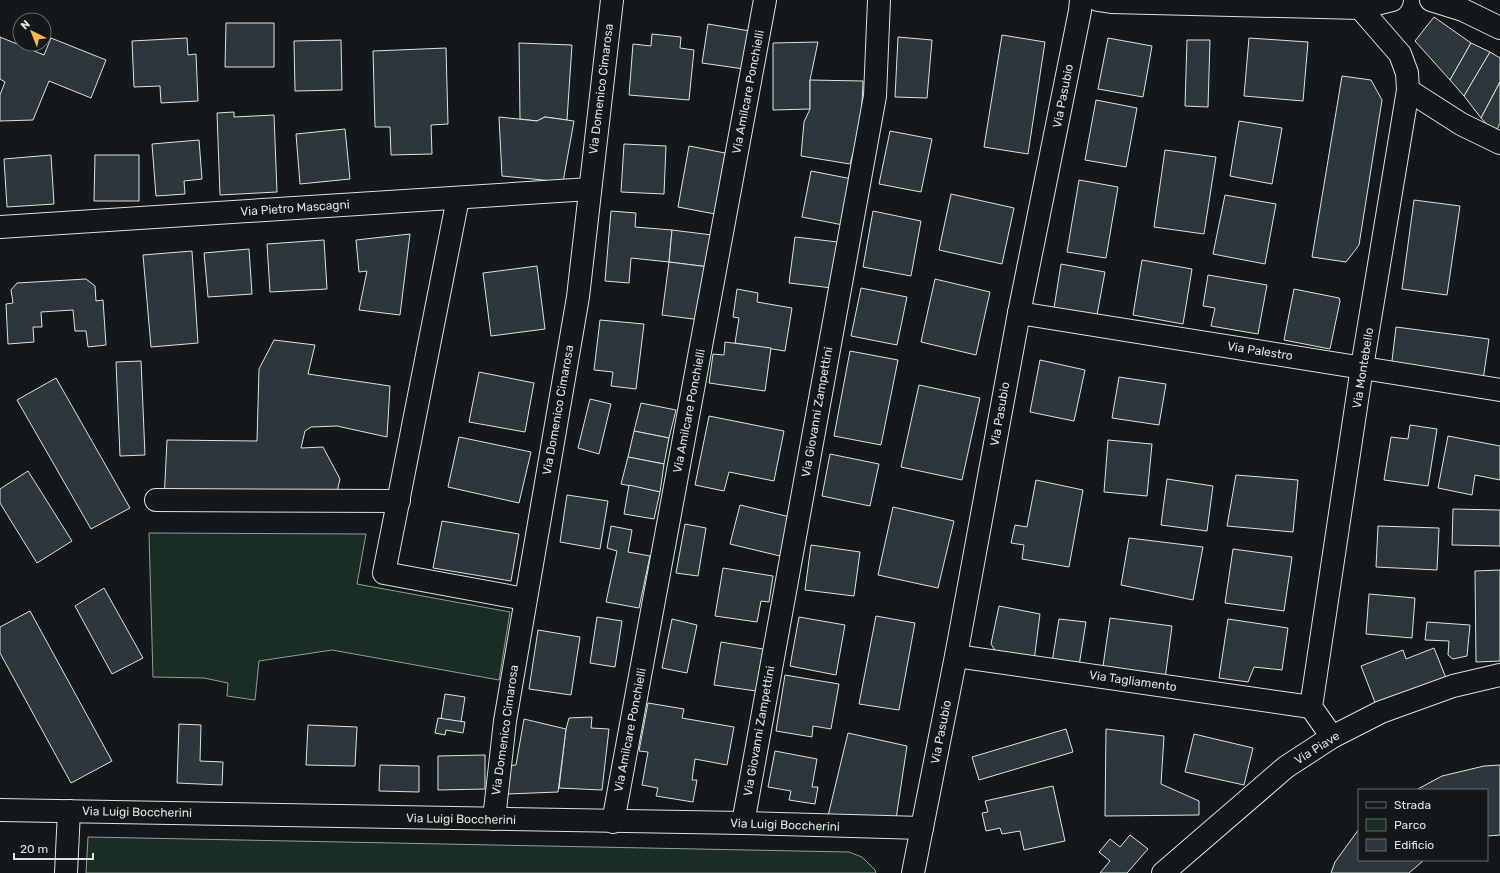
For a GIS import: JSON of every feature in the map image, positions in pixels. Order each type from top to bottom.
[{"type":"street","name":"Via Domenico Cimarosa","points":[[494,819],[504,720],[578,296],[612,0]]},
{"type":"street","name":"Via Amilcare Ponchielli","points":[[613,822],[765,0]]},
{"type":"street","name":"Via Giovanni Zampettini","points":[[743,823],[875,96],[879,0]]},
{"type":"street","name":"Via Pasubio","points":[[913,873],[956,656],[1019,313],[1080,12],[1081,0]]},
{"type":"street","points":[[1098,0],[1111,2],[1360,8],[1392,0]]},
{"type":"street","points":[[1431,0],[1463,10],[1500,28]]},
{"type":"street","name":"Via Montebello","points":[[1311,706],[1362,367],[1408,90],[1407,73],[1400,54],[1360,8]]},
{"type":"street","points":[[1408,90],[1461,124],[1500,143]]},
{"type":"street","name":"Via Pietro Mascagni","points":[[0,227],[590,189]]},
{"type":"street","points":[[458,198],[384,573],[525,599]]},
{"type":"street","name":"Via Palestro","points":[[1019,313],[1500,390]]},
{"type":"street","points":[[156,500],[399,500]]},
{"type":"street","name":"Via Tagliamento","points":[[956,656],[1311,706]]},
{"type":"street","name":"Via Piave","points":[[1163,873],[1286,768],[1332,737],[1381,712],[1453,686],[1500,676]]},
{"type":"street","points":[[1311,706],[1332,737]]},
{"type":"street","name":"Via Luigi Boccherini","points":[[0,810],[613,822],[743,823],[922,828]]},
{"type":"street","points":[[66,873],[69,811]]},
{"type":"green space","points":[[149,533],[366,534],[357,584],[510,612],[499,680],[332,650],[259,661],[255,700],[227,696],[228,683],[204,678],[153,677]]},
{"type":"green space","points":[[88,837],[849,852],[862,857],[875,870],[876,873],[86,873]]},
{"type":"building","points":[[1434,17],[1471,43],[1450,80],[1415,41]]},
{"type":"building","points":[[226,23],[274,23],[274,67],[225,67]]},
{"type":"building","points":[[708,24],[750,31],[744,69],[702,63]]},
{"type":"building","points":[[652,34],[681,37],[680,48],[694,50],[689,100],[629,95],[633,44],[651,46]]},
{"type":"building","points":[[1002,35],[1045,42],[1028,154],[984,147]]},
{"type":"building","points":[[0,37],[12,42],[12,52],[37,52],[44,55],[45,52],[52,52],[52,38],[106,60],[91,98],[49,81],[33,120],[0,121],[0,95],[5,82],[0,79]]},
{"type":"building","points":[[898,37],[932,40],[927,98],[895,97]]},
{"type":"building","points":[[187,38],[188,55],[196,54],[198,101],[161,103],[160,86],[134,87],[132,41]]},
{"type":"building","points":[[1108,38],[1152,46],[1143,97],[1098,89]]},
{"type":"building","points":[[1249,38],[1308,42],[1303,101],[1244,96]]},
{"type":"building","points":[[341,40],[342,90],[295,91],[294,41]]},
{"type":"building","points":[[1187,40],[1210,40],[1208,107],[1185,106]]},
{"type":"building","points":[[818,42],[810,80],[810,109],[773,110],[773,43]]},
{"type":"building","points":[[519,43],[572,45],[567,120],[545,117],[537,121],[520,119]]},
{"type":"building","points":[[1471,43],[1490,52],[1464,96],[1450,80]]},
{"type":"building","points":[[446,48],[448,124],[431,125],[432,154],[391,155],[390,127],[375,127],[373,51]]},
{"type":"building","points":[[1490,52],[1500,58],[1500,82],[1481,118],[1464,96]]},
{"type":"building","points":[[1342,76],[1371,80],[1382,100],[1359,245],[1346,262],[1312,257]]},
{"type":"building","points":[[810,80],[863,81],[861,125],[850,164],[801,156],[804,122],[810,109]]},
{"type":"building","points":[[1500,82],[1500,123],[1495,134],[1481,118]]},
{"type":"building","points":[[1096,100],[1137,108],[1126,167],[1085,160]]},
{"type":"building","points":[[234,112],[234,117],[274,115],[277,192],[220,195],[217,113]]},
{"type":"building","points":[[499,117],[537,121],[545,117],[574,121],[563,182],[502,176]]},
{"type":"building","points":[[1239,121],[1282,128],[1272,184],[1230,176]]},
{"type":"building","points":[[345,129],[350,179],[300,184],[296,134]]},
{"type":"building","points":[[890,131],[932,139],[921,192],[879,184]]},
{"type":"building","points":[[199,140],[202,179],[184,181],[185,194],[156,196],[152,144]]},
{"type":"building","points":[[624,144],[666,146],[664,194],[621,192]]},
{"type":"building","points":[[689,146],[725,153],[715,214],[678,207]]},
{"type":"building","points":[[1165,150],[1216,157],[1204,234],[1154,227]]},
{"type":"building","points":[[51,155],[54,204],[7,207],[4,159]]},
{"type":"building","points":[[95,155],[139,155],[139,201],[94,201]]},
{"type":"building","points":[[811,171],[852,179],[843,225],[802,217]]},
{"type":"building","points":[[1079,180],[1118,187],[1106,258],[1067,252]]},
{"type":"building","points":[[951,194],[1014,208],[1002,264],[939,250]]},
{"type":"building","points":[[1225,195],[1276,204],[1265,264],[1213,254]]},
{"type":"building","points":[[1414,200],[1460,206],[1447,295],[1402,289]]},
{"type":"building","points":[[611,211],[636,213],[635,227],[672,230],[669,262],[631,258],[629,283],[605,281]]},
{"type":"building","points":[[873,211],[921,221],[911,276],[863,267]]},
{"type":"building","points":[[672,230],[712,235],[709,267],[669,262]]},
{"type":"building","points":[[410,234],[400,315],[359,310],[367,271],[359,272],[356,240]]},
{"type":"building","points":[[795,237],[838,242],[832,288],[789,283]]},
{"type":"building","points":[[324,240],[327,289],[270,292],[267,244]]},
{"type":"building","points":[[249,249],[252,294],[208,297],[204,253]]},
{"type":"building","points":[[192,251],[198,343],[151,347],[143,255]]},
{"type":"building","points":[[1142,260],[1192,269],[1183,324],[1133,315]]},
{"type":"building","points":[[669,262],[709,267],[701,320],[662,315]]},
{"type":"building","points":[[1061,264],[1105,272],[1097,315],[1054,308]]},
{"type":"building","points":[[537,266],[545,329],[491,336],[483,273]]},
{"type":"building","points":[[1208,275],[1267,285],[1258,334],[1211,326],[1215,308],[1203,306]]},
{"type":"building","points":[[86,279],[95,286],[96,301],[103,300],[106,345],[88,347],[86,331],[75,331],[73,310],[41,312],[42,327],[33,327],[34,342],[8,344],[6,304],[13,303],[11,290],[17,283]]},
{"type":"building","points":[[935,279],[990,292],[976,355],[921,342]]},
{"type":"building","points":[[861,288],[907,297],[897,345],[851,336]]},
{"type":"building","points":[[737,289],[758,293],[757,302],[792,308],[785,351],[735,343],[739,318],[733,317]]},
{"type":"building","points":[[1294,289],[1339,298],[1340,301],[1330,349],[1284,340]]},
{"type":"building","points":[[600,320],[644,324],[636,389],[611,386],[613,372],[594,370]]},
{"type":"building","points":[[1396,327],[1489,339],[1483,380],[1391,369]]},
{"type":"building","points":[[274,340],[315,345],[308,374],[390,386],[387,437],[337,426],[311,427],[305,431],[301,448],[323,447],[340,479],[336,496],[164,501],[167,440],[257,441],[259,369]]},
{"type":"building","points":[[725,342],[771,348],[765,391],[709,383],[713,354],[724,355]]},
{"type":"building","points":[[850,351],[898,360],[881,445],[834,436]]},
{"type":"building","points":[[1040,360],[1085,370],[1074,421],[1030,412]]},
{"type":"building","points":[[141,361],[145,455],[120,456],[116,362]]},
{"type":"building","points":[[479,372],[534,383],[525,432],[469,422]]},
{"type":"building","points":[[1119,377],[1166,384],[1159,425],[1112,418]]},
{"type":"building","points":[[56,378],[130,508],[91,529],[17,400]]},
{"type":"building","points":[[919,385],[980,398],[962,480],[901,467]]},
{"type":"building","points":[[590,399],[611,404],[599,454],[578,448]]},
{"type":"building","points":[[641,403],[676,410],[669,438],[634,431]]},
{"type":"building","points":[[709,416],[784,431],[774,481],[729,472],[724,491],[695,485]]},
{"type":"building","points":[[1410,425],[1437,429],[1428,486],[1384,480],[1391,437],[1408,439]]},
{"type":"building","points":[[634,431],[669,438],[664,464],[628,457]]},
{"type":"building","points":[[1448,436],[1500,446],[1500,480],[1475,475],[1472,495],[1438,488]]},
{"type":"building","points":[[459,437],[531,452],[519,503],[448,487]]},
{"type":"building","points":[[1108,440],[1152,444],[1147,496],[1104,492]]},
{"type":"building","points":[[830,454],[879,464],[870,506],[822,496]]},
{"type":"building","points":[[628,457],[664,464],[660,492],[621,484]]},
{"type":"building","points":[[28,471],[72,541],[37,563],[0,503],[0,489]]},
{"type":"building","points":[[1236,475],[1298,480],[1293,532],[1227,526]]},
{"type":"building","points":[[1167,479],[1213,486],[1207,531],[1161,525]]},
{"type":"building","points":[[1036,480],[1083,490],[1069,567],[1022,559],[1024,545],[1011,543],[1015,525],[1027,527]]},
{"type":"building","points":[[629,485],[660,492],[654,519],[624,514]]},
{"type":"building","points":[[567,495],[608,501],[600,549],[560,542]]},
{"type":"building","points":[[740,505],[790,517],[780,556],[730,544]]},
{"type":"building","points":[[893,507],[954,521],[938,588],[878,575]]},
{"type":"building","points":[[1453,509],[1500,510],[1500,546],[1452,545]]},
{"type":"building","points":[[442,521],[519,534],[511,581],[433,568]]},
{"type":"building","points":[[685,524],[706,528],[698,576],[676,573]]},
{"type":"building","points":[[611,526],[632,530],[628,552],[650,556],[639,608],[606,602],[617,551],[607,548]]},
{"type":"building","points":[[1378,526],[1439,528],[1437,570],[1376,567]]},
{"type":"building","points":[[1129,538],[1203,547],[1193,600],[1121,585]]},
{"type":"building","points":[[811,545],[860,552],[854,596],[805,590]]},
{"type":"building","points":[[1233,549],[1292,557],[1284,611],[1225,603]]},
{"type":"building","points":[[723,568],[773,576],[769,602],[761,601],[757,622],[715,616]]},
{"type":"building","points":[[1500,570],[1500,661],[1476,662],[1475,571]]},
{"type":"building","points":[[104,588],[143,658],[112,674],[75,606]]},
{"type":"building","points":[[1369,594],[1415,598],[1412,638],[1366,634]]},
{"type":"building","points":[[999,606],[1040,614],[1034,661],[996,652],[991,644]]},
{"type":"building","points":[[30,611],[112,761],[71,783],[0,653],[0,627]]},
{"type":"building","points":[[876,616],[915,623],[899,710],[859,704]]},
{"type":"building","points":[[597,617],[622,621],[615,667],[590,663]]},
{"type":"building","points":[[799,617],[845,625],[836,675],[790,666]]},
{"type":"building","points":[[1110,618],[1172,626],[1165,679],[1102,673]]},
{"type":"building","points":[[672,619],[697,625],[687,673],[662,668]]},
{"type":"building","points":[[1059,619],[1086,622],[1079,666],[1052,662]]},
{"type":"building","points":[[1228,619],[1288,628],[1282,670],[1254,667],[1248,682],[1219,678]]},
{"type":"building","points":[[1427,622],[1470,625],[1467,656],[1453,659],[1448,655],[1449,641],[1425,640]]},
{"type":"building","points":[[538,630],[580,637],[571,695],[529,689]]},
{"type":"building","points":[[721,642],[763,649],[756,691],[714,685]]},
{"type":"building","points":[[1434,648],[1446,678],[1376,705],[1361,666],[1403,650],[1406,659]]},
{"type":"building","points":[[785,675],[839,684],[831,729],[813,726],[812,737],[776,731]]},
{"type":"building","points":[[445,694],[465,697],[461,722],[441,719]]},
{"type":"building","points":[[648,703],[684,709],[682,718],[734,727],[727,765],[695,759],[692,780],[697,780],[693,802],[656,796],[658,788],[642,785],[648,752],[639,751]]},
{"type":"building","points":[[592,717],[591,728],[609,729],[602,790],[559,788],[566,729],[569,718]]},
{"type":"building","points":[[438,718],[465,722],[463,733],[446,730],[445,735],[435,733]]},
{"type":"building","points":[[524,719],[566,729],[558,792],[507,794],[506,766],[516,765]]},
{"type":"building","points":[[179,724],[201,725],[200,761],[223,762],[222,785],[177,783]]},
{"type":"building","points":[[308,725],[357,727],[355,766],[306,765]]},
{"type":"building","points":[[1066,729],[1073,752],[979,780],[972,757]]},
{"type":"building","points":[[1106,729],[1164,736],[1161,784],[1199,801],[1199,815],[1105,816]]},
{"type":"building","points":[[848,733],[907,746],[896,819],[828,816]]},
{"type":"building","points":[[1194,734],[1253,748],[1244,785],[1185,772]]},
{"type":"building","points":[[775,751],[817,759],[812,787],[818,787],[815,804],[789,800],[791,791],[768,787]]},
{"type":"building","points":[[485,755],[485,789],[438,790],[438,756]]},
{"type":"building","points":[[380,765],[419,766],[419,792],[379,791]]},
{"type":"building","points":[[1500,765],[1500,835],[1488,836],[1488,789],[1418,789],[1442,776],[1484,766]]},
{"type":"building","points":[[1053,786],[1065,841],[1024,850],[1020,831],[1002,834],[1000,828],[986,831],[982,813],[988,812],[985,801]]},
{"type":"building","points":[[1358,830],[1358,861],[1423,861],[1409,873],[1331,873],[1335,862]]},
{"type":"building","points":[[1130,835],[1148,849],[1127,873],[1100,873],[1110,861],[1099,852],[1110,839],[1120,847]]}]
